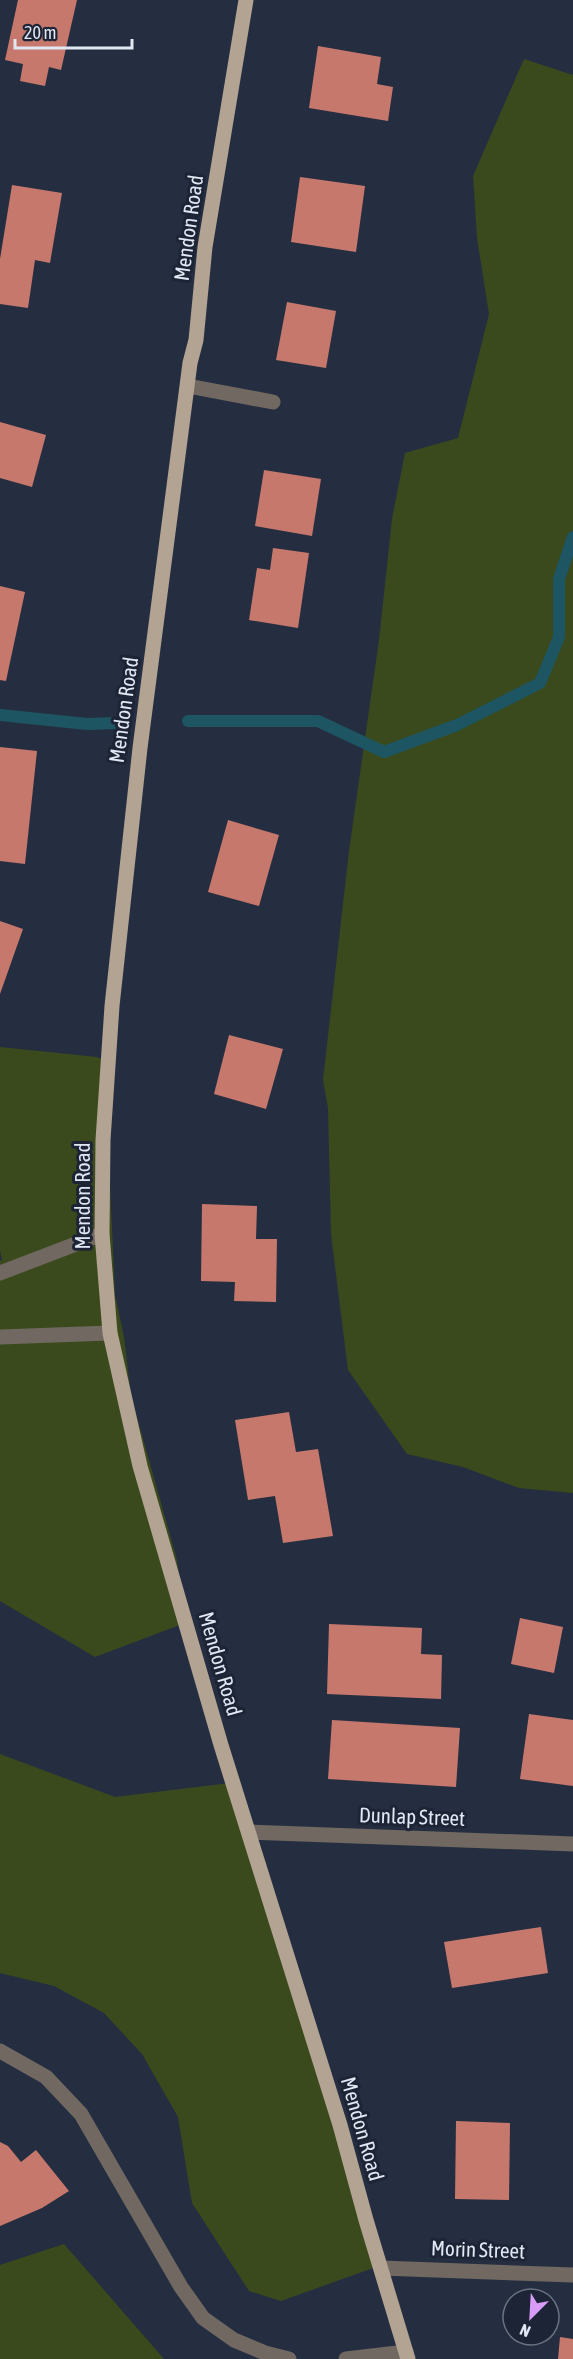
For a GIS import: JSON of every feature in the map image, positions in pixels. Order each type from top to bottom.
[{"type":"main road","name":"Mendon Road","points":[[246,0],[205,247],[196,340],[190,363],[119,925],[103,1140],[102,1234],[110,1333],[141,1466],[221,1745],[340,2125],[407,2355]]},
{"type":"street","points":[[188,386],[273,402]]},
{"type":"street","points":[[0,1273],[102,1234]]},
{"type":"street","points":[[0,1336],[110,1333]]},
{"type":"street","name":"Dunlap Street","points":[[249,1832],[573,1844]]},
{"type":"street","points":[[0,2051],[46,2077],[81,2114],[181,2287],[203,2318],[234,2340],[265,2353],[289,2359]]},
{"type":"street","name":"Morin Street","points":[[381,2268],[573,2275]]},
{"type":"street","points":[[346,2359],[407,2355]]},
{"type":"green space","points":[[524,59],[573,75],[573,1493],[519,1488],[463,1467],[407,1454],[348,1370],[331,1234],[328,1108],[323,1080],[349,851],[379,640],[392,519],[405,453],[458,438],[489,314],[477,238],[473,176]]},
{"type":"green space","points":[[0,1047],[97,1057],[108,1062],[107,1117],[115,1295],[124,1337],[131,1396],[177,1560],[185,1623],[95,1657],[0,1601],[0,1261],[2,1260],[0,1251]]},
{"type":"green space","points":[[0,1754],[115,1797],[230,1783],[376,2267],[281,2301],[249,2291],[192,2203],[178,2117],[142,2054],[104,2013],[54,1986],[0,1973]]},
{"type":"green space","points":[[64,2244],[164,2359],[0,2359],[0,2265]]},
{"type":"building","points":[[18,0],[77,0],[61,70],[49,67],[45,86],[20,81],[23,64],[5,60]]},
{"type":"building","points":[[318,46],[381,57],[377,84],[393,87],[388,121],[309,108]]},
{"type":"building","points":[[300,177],[365,186],[356,252],[291,242]]},
{"type":"building","points":[[12,185],[62,193],[50,263],[35,260],[28,308],[0,304],[0,259]]},
{"type":"building","points":[[287,302],[336,311],[326,368],[276,360]]},
{"type":"building","points":[[0,422],[46,435],[32,487],[0,478]]},
{"type":"building","points":[[264,470],[321,479],[312,536],[255,526]]},
{"type":"building","points":[[273,548],[309,553],[298,628],[249,620],[257,568],[270,570]]},
{"type":"building","points":[[0,586],[25,592],[6,681],[0,680]]},
{"type":"building","points":[[0,747],[37,751],[25,864],[0,861]]},
{"type":"building","points":[[228,820],[279,835],[259,906],[208,892]]},
{"type":"building","points":[[0,921],[23,929],[0,994]]},
{"type":"building","points":[[229,1035],[283,1049],[266,1109],[214,1094]]},
{"type":"building","points":[[202,1204],[257,1206],[256,1239],[277,1239],[276,1302],[234,1301],[235,1282],[201,1281]]},
{"type":"building","points":[[289,1412],[296,1452],[318,1449],[333,1536],[283,1543],[275,1496],[248,1500],[235,1420]]},
{"type":"building","points":[[520,1618],[563,1627],[554,1673],[511,1664]]},
{"type":"building","points":[[329,1624],[422,1628],[421,1654],[442,1655],[441,1699],[327,1694]]},
{"type":"building","points":[[529,1714],[573,1720],[573,1786],[520,1779]]},
{"type":"building","points":[[332,1720],[460,1728],[456,1787],[328,1779]]},
{"type":"building","points":[[541,1927],[548,1973],[452,1988],[444,1942]]},
{"type":"building","points":[[456,2121],[510,2123],[509,2200],[455,2199]]},
{"type":"building","points":[[0,2142],[8,2146],[21,2162],[36,2150],[69,2191],[42,2208],[0,2226]]},
{"type":"building","points":[[561,2337],[573,2339],[573,2359],[558,2359]]},
{"type":"waterway","points":[[188,721],[318,721],[384,752],[457,725],[540,683],[559,637],[559,579],[573,537]]},
{"type":"waterway","points":[[0,715],[87,724],[117,723]]}]
